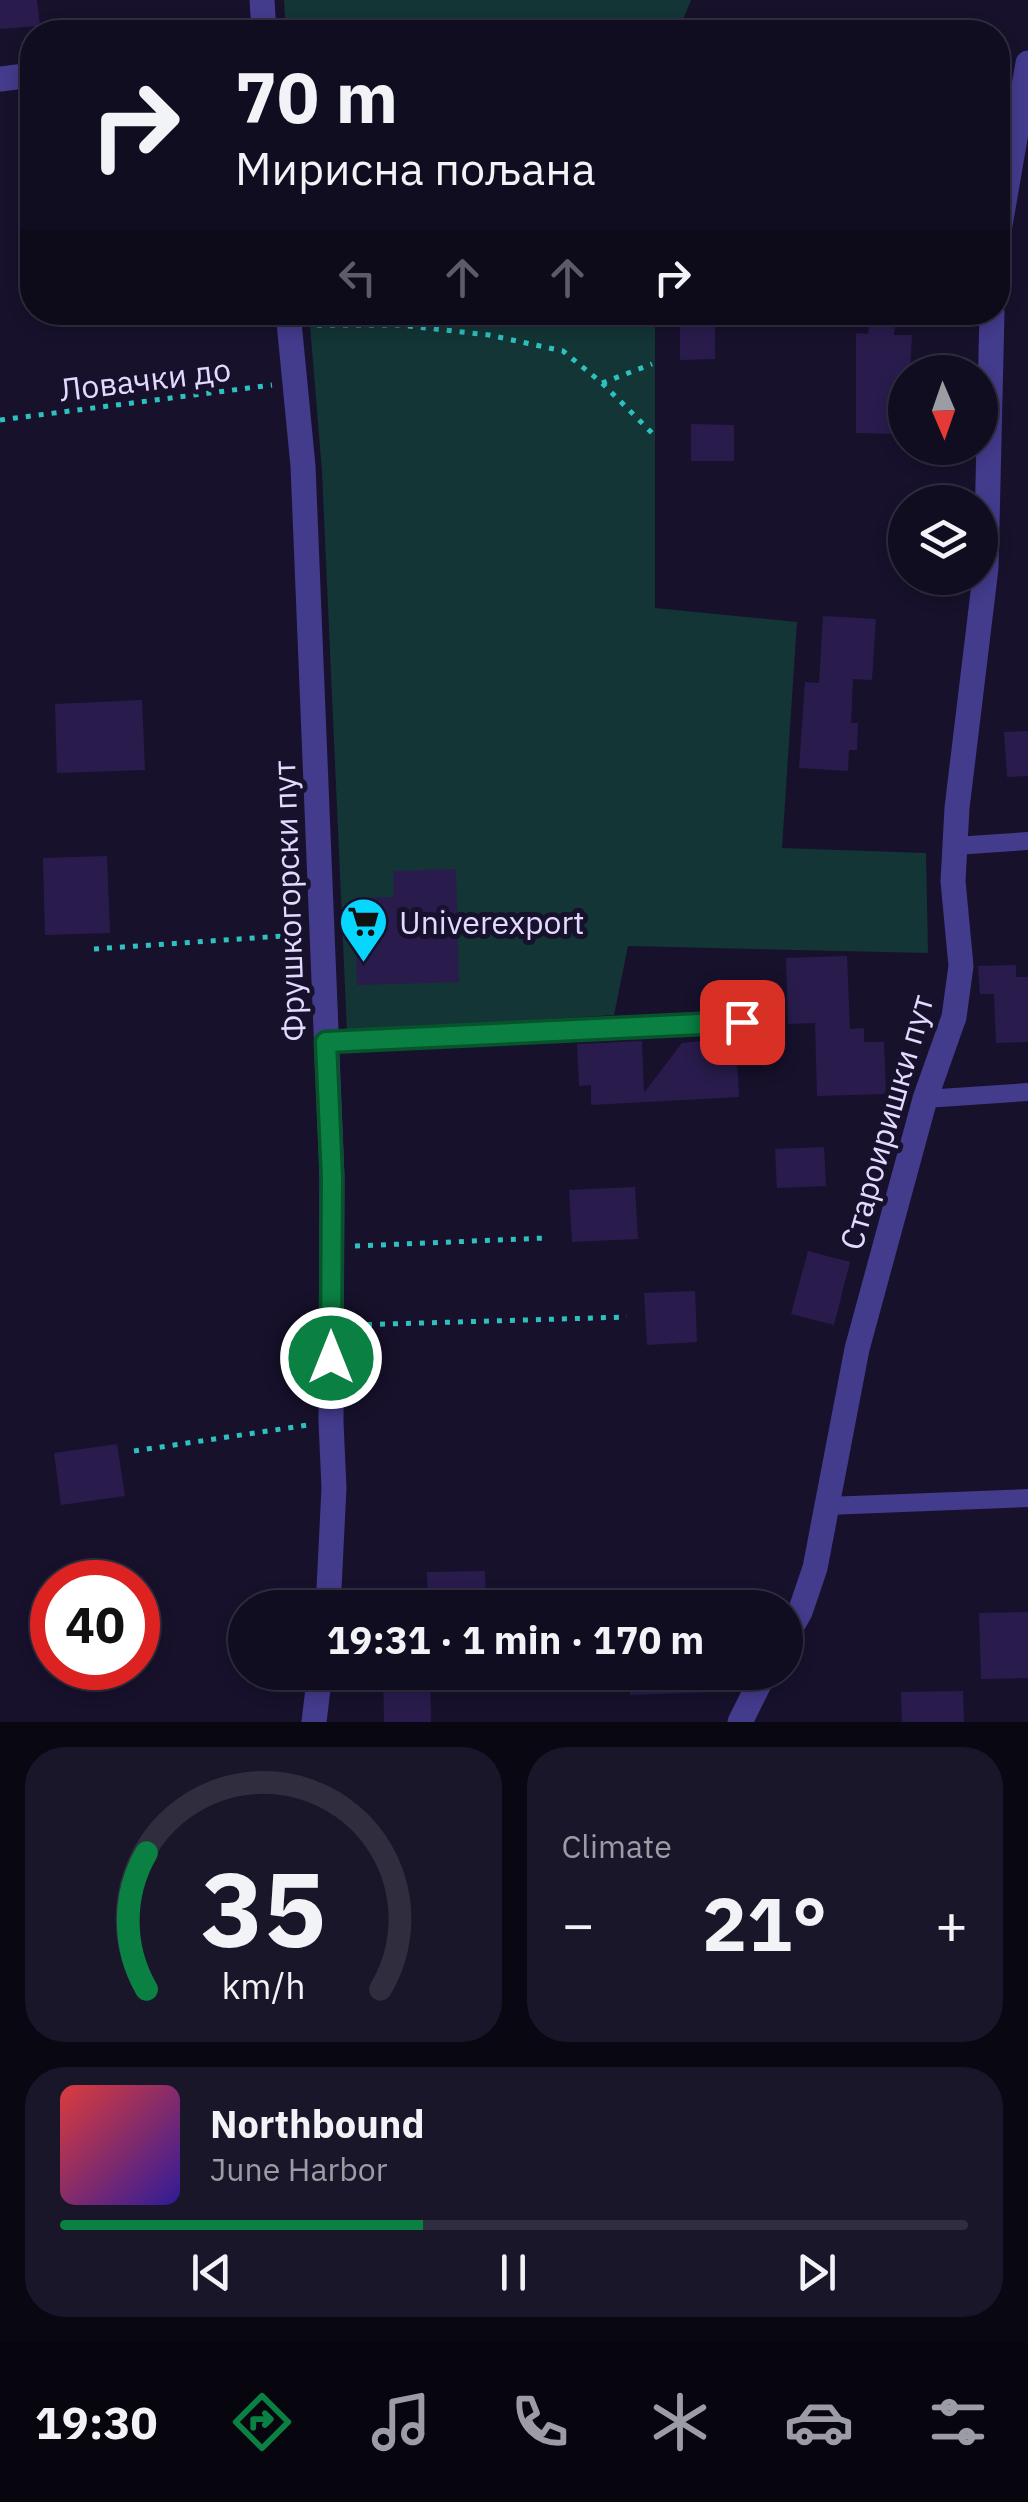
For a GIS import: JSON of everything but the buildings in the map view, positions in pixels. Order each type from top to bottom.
[{"type":"street","points":[[1010,167],[1028,63]]},
{"type":"street","name":"Фрушкогорски пут","points":[[289,325],[303,466],[326,1042],[334,1488],[329,1590]]},
{"type":"street","name":"Староиришки пут","points":[[803,1603],[814,1568],[857,1349],[925,1098],[954,1017],[960,966],[953,881],[986,568],[992,325]]},
{"type":"street","points":[[314,1722],[318,1690]]},
{"type":"street","points":[[740,1722],[756,1690]]},
{"type":"lane","points":[[955,846],[1028,841]]},
{"type":"lane","points":[[326,1042],[742,1022]]},
{"type":"lane","points":[[925,1098],[1028,1092]]},
{"type":"lane","points":[[826,1506],[1028,1498]]},
{"type":"path","points":[[407,325],[489,335],[563,352],[602,383],[656,437]]},
{"type":"path","points":[[602,383],[652,364]]},
{"type":"path","name":"Ловачки до","points":[[0,420],[295,382]]},
{"type":"path","points":[[94,949],[320,933]]},
{"type":"path","points":[[332,1246],[545,1238]]},
{"type":"path","points":[[331,1326],[627,1318]]},
{"type":"path","points":[[134,1451],[331,1422]]},
{"type":"green space","points":[[284,0],[691,0],[683,20],[285,20]]},
{"type":"green space","points":[[310,325],[655,325],[655,608],[797,622],[782,848],[926,853],[928,953],[628,946],[614,1015],[347,1032],[322,472]]},
{"type":"place","name":"Univerexport","points":[[364,964]]},
{"type":"route","points":[[331,1358],[332,1177],[326,1042],[742,1022]]}]
